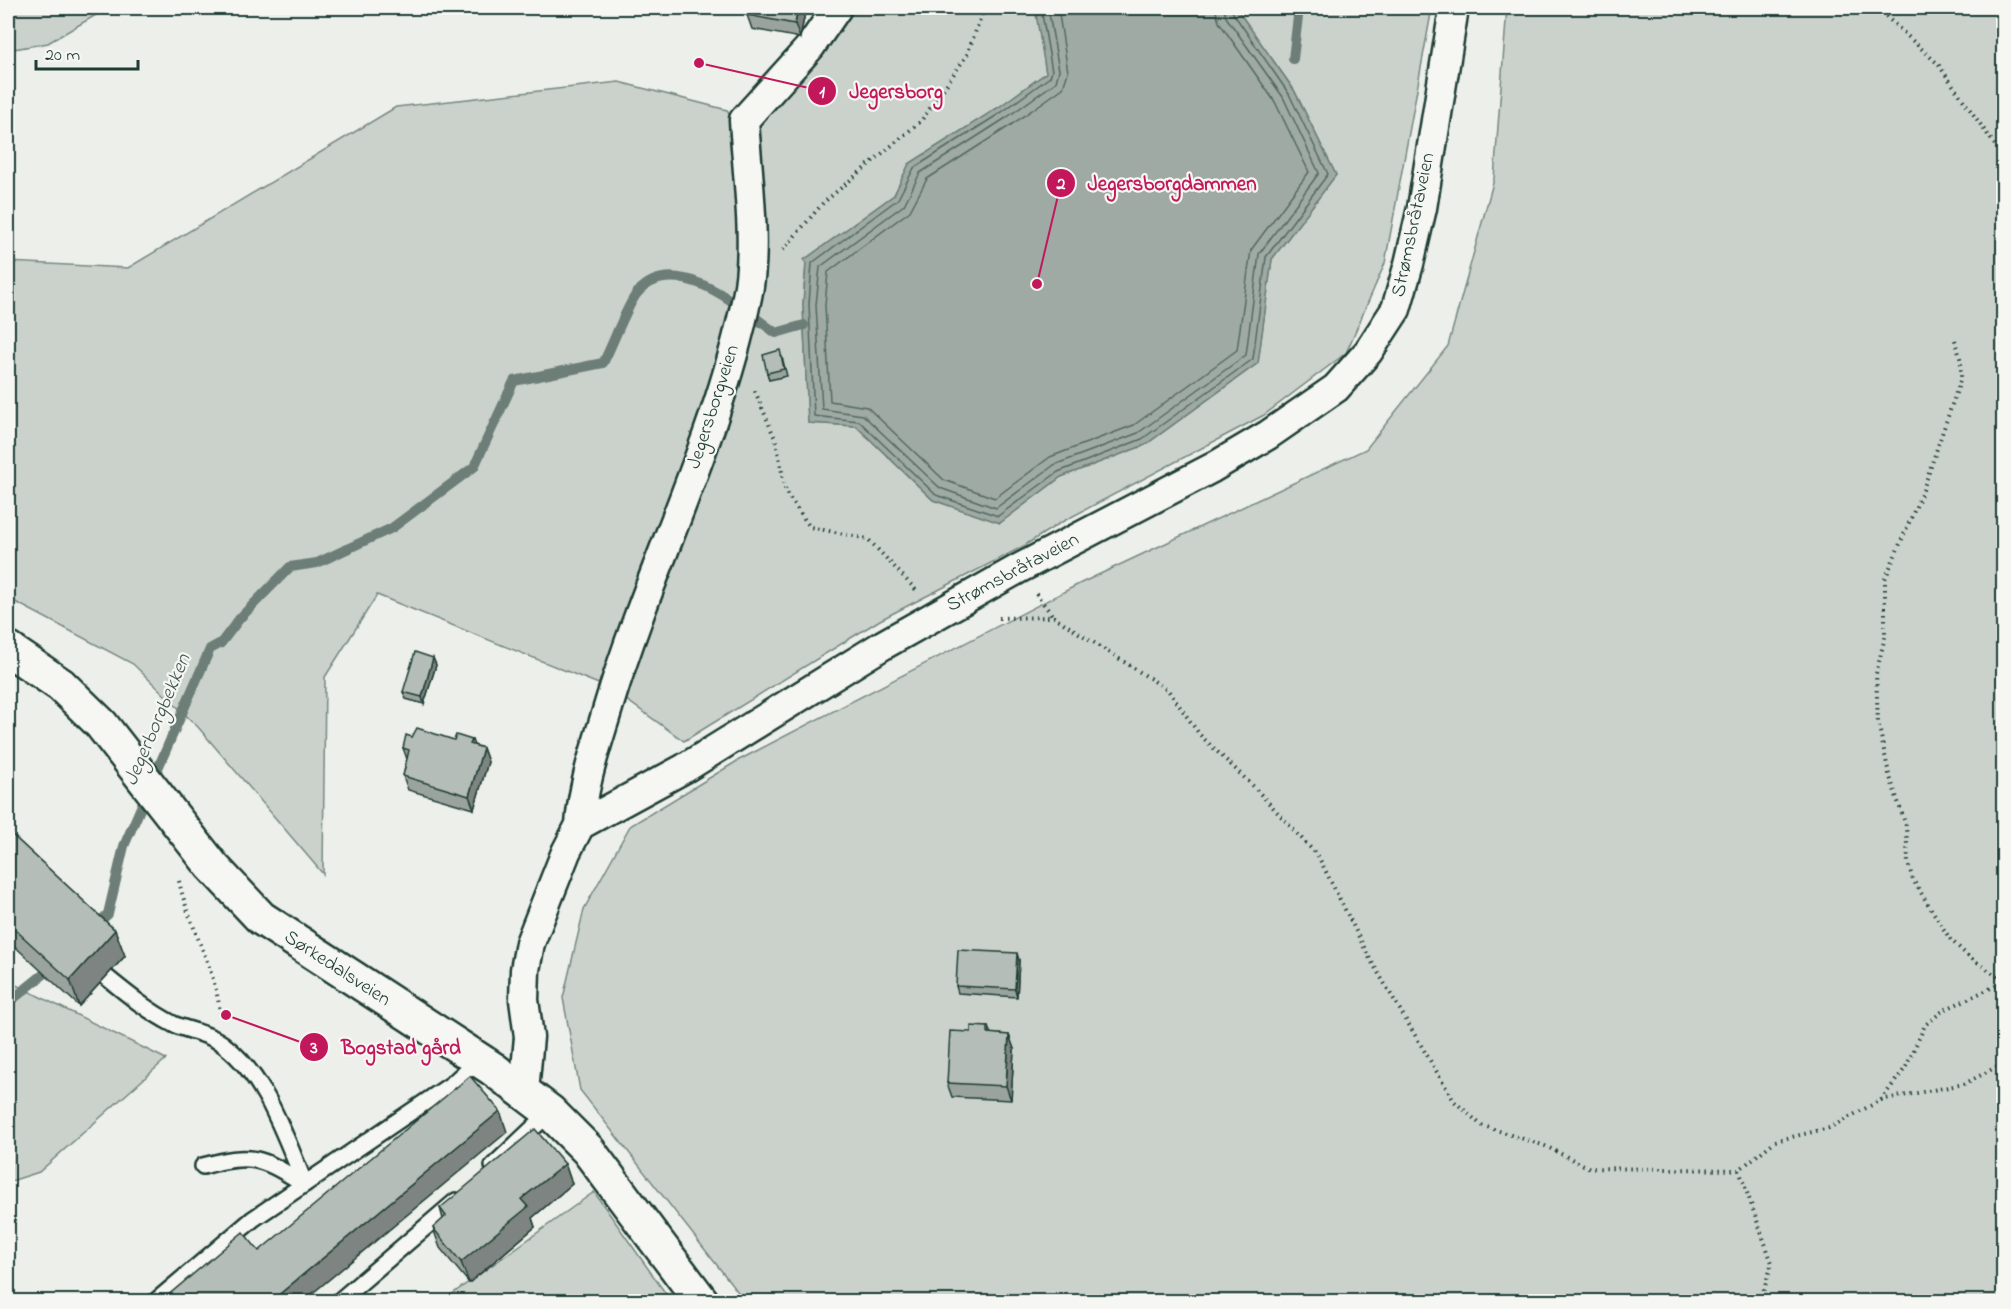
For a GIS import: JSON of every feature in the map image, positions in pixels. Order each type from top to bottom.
[{"type":"street","name":"Jegersborgveien","points":[[580,825],[588,774],[619,673],[681,508],[732,357],[740,325],[748,288],[751,258],[744,120],[810,47],[837,8]]},
{"type":"street","name":"Strømsbråtaveien","points":[[580,825],[685,768],[938,614],[1212,468],[1268,435],[1336,388],[1368,352],[1396,309],[1410,264],[1422,208],[1441,76],[1454,8]]},
{"type":"street","name":"Sørkedalsveien","points":[[8,649],[46,673],[76,698],[101,724],[212,866],[261,918],[478,1060],[524,1091],[550,1112],[588,1150],[702,1302]]},
{"type":"street","points":[[524,1091],[530,1037],[524,1000],[525,970],[530,943],[562,861],[580,825]]},
{"type":"lane","points":[[105,976],[139,1004],[173,1024],[224,1044],[252,1075],[274,1112],[305,1184]]},
{"type":"lane","points":[[155,1302],[253,1219],[452,1084],[478,1060]]},
{"type":"lane","points":[[338,1302],[429,1226],[550,1112]]},
{"type":"lane","points":[[203,1166],[236,1157],[267,1162],[305,1184]]},
{"type":"path","points":[[748,288],[823,203],[921,121],[967,55],[984,8]]},
{"type":"path","points":[[1877,8],[1938,64],[2004,158]]},
{"type":"path","points":[[997,618],[1054,617],[1168,690],[1200,735],[1253,786],[1318,856],[1370,959],[1454,1101],[1481,1125],[1545,1146],[1590,1168],[1739,1170],[1775,1141],[1829,1128],[1881,1100],[1906,1067],[1925,1025],[1944,1010],[2004,981],[1969,957],[1950,939],[1913,879],[1908,863],[1906,826],[1889,774],[1878,722],[1876,674],[1885,637],[1885,579],[1923,490],[1961,378],[1961,361],[1955,340]]},
{"type":"path","points":[[732,357],[743,369],[764,407],[776,441],[786,494],[810,527],[868,539],[938,614]]},
{"type":"path","points":[[178,878],[183,901],[217,989],[224,1044]]},
{"type":"path","points":[[1881,1100],[1898,1099],[1964,1084],[2004,1063]]},
{"type":"path","points":[[1739,1170],[1772,1263],[1760,1302]]},
{"type":"shaded area","points":[[8,8],[108,8],[48,43],[8,50]]},
{"type":"shaded area","points":[[853,8],[1036,8],[1046,73],[999,107],[909,164],[894,195],[804,260],[806,263],[803,304],[808,423],[856,426],[933,500],[1000,523],[1061,477],[1145,445],[1258,363],[1272,259],[1336,175],[1294,90],[1236,8],[1432,8],[1385,263],[1346,353],[1264,415],[1060,523],[1022,547],[880,620],[684,741],[611,689],[377,595],[325,677],[323,874],[198,727],[133,664],[8,598],[8,262],[128,268],[396,107],[619,82],[727,110],[747,155],[767,112],[827,46]]},
{"type":"shaded area","points":[[1507,8],[2003,8],[2003,1301],[745,1301],[580,1090],[563,998],[584,909],[630,826],[739,760],[1081,583],[1366,449],[1448,346],[1494,179]]},
{"type":"shaded area","points":[[8,981],[166,1059],[39,1172],[8,1182]]},
{"type":"shaded area","points":[[594,1192],[671,1301],[441,1302]]},
{"type":"water","points":[[1035,8],[1236,8],[1294,90],[1336,175],[1272,259],[1258,363],[1145,445],[1061,477],[1000,523],[933,500],[856,426],[808,423],[803,304],[806,263],[804,260],[894,195],[909,164],[999,107],[1046,73]]},
{"type":"building","points":[[749,8],[798,8],[795,24],[747,15]]},
{"type":"building","points":[[780,350],[784,369],[767,373],[763,355]]},
{"type":"building","points":[[415,652],[433,658],[422,697],[403,692]]},
{"type":"building","points":[[417,728],[454,740],[456,735],[472,740],[470,744],[483,748],[469,796],[403,776],[409,750],[403,748],[406,735],[412,737]]},
{"type":"building","points":[[8,831],[115,930],[70,980],[8,923]]},
{"type":"building","points":[[958,950],[1017,953],[1015,989],[956,986]]},
{"type":"building","points":[[971,1026],[988,1027],[988,1033],[1009,1035],[1006,1086],[947,1083],[950,1031],[971,1032]]},
{"type":"building","points":[[470,1076],[500,1111],[270,1302],[160,1302],[243,1232],[259,1251]]},
{"type":"building","points":[[535,1129],[565,1164],[521,1199],[528,1207],[461,1262],[433,1228],[446,1216],[440,1208]]},
{"type":"waterway","name":"Jegerborgbekken","points":[[1293,59],[1299,8]]},
{"type":"waterway","name":"Jegerborgbekken","points":[[93,928],[108,914],[124,846],[210,649],[221,643],[240,618],[290,567],[317,563],[392,528],[474,467],[514,381],[603,363],[634,298],[638,292],[654,281],[671,277],[690,280],[709,288],[728,298],[776,333],[804,325]]},
{"type":"waterway","name":"Jegerborgbekken","points":[[8,1003],[54,966]]},
{"type":"place","name":"Jegersborg","points":[[699,63]]},
{"type":"place","name":"Jegersborgdammen","points":[[1037,284]]},
{"type":"place","name":"Bogstad gård","points":[[226,1015]]}]
